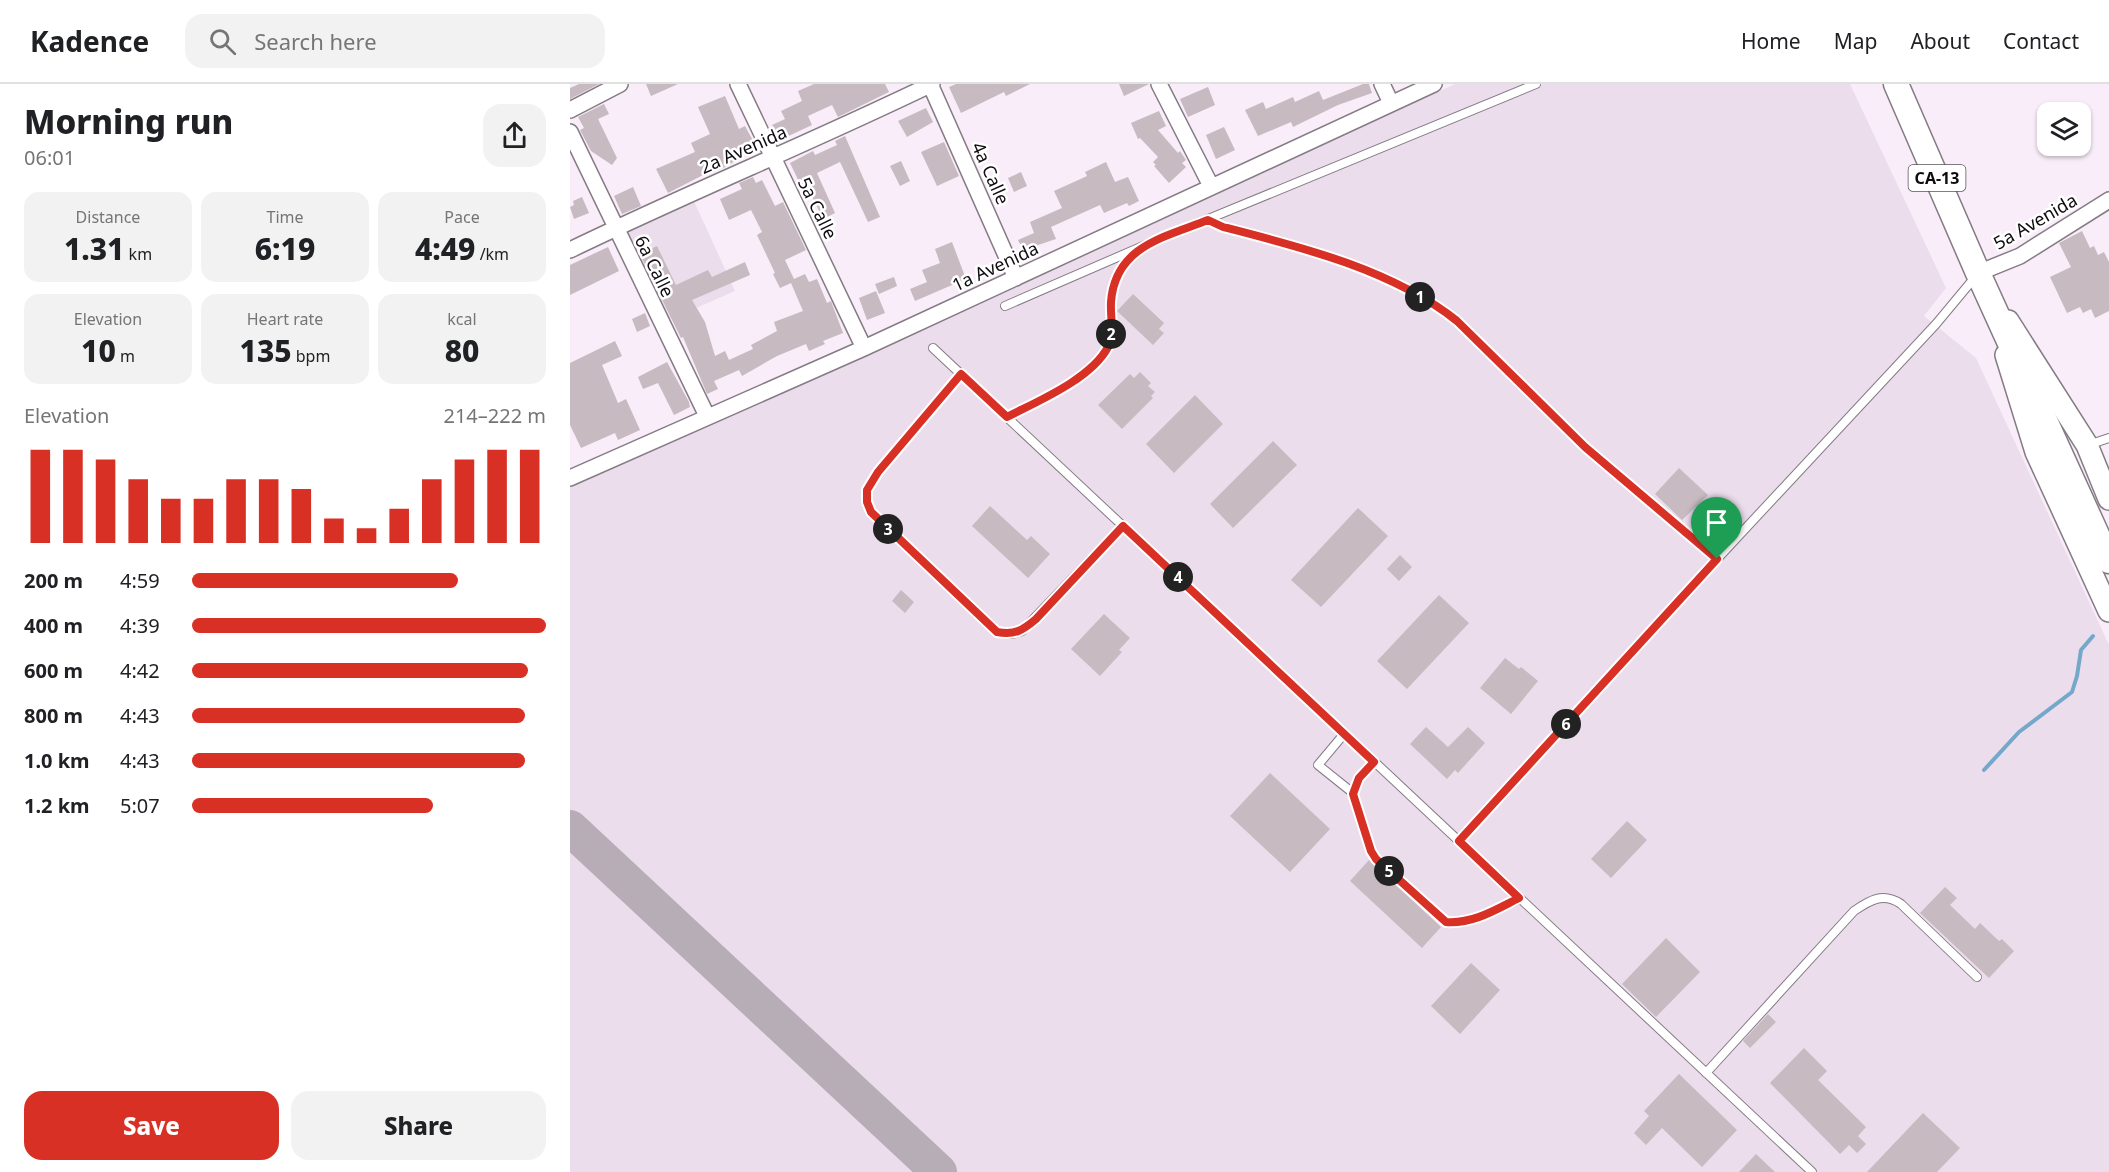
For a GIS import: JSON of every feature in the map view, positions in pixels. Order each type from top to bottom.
[{"type":"main road","name":"CA-13","points":[[1896,84],[1981,279]]},
{"type":"main road","points":[[1981,279],[2109,561]]},
{"type":"street","points":[[570,110],[620,84]]},
{"type":"street","name":"5a Calle","points":[[738,84],[864,348]]},
{"type":"street","name":"2a Avenida","points":[[570,250],[772,156],[863,118],[931,84]]},
{"type":"street","name":"4a Calle","points":[[931,84],[1016,278]]},
{"type":"street","points":[[1159,84],[1211,186]]},
{"type":"street","points":[[1382,84],[1391,103]]},
{"type":"street","name":"1a Avenida","points":[[570,478],[864,348],[1434,84]]},
{"type":"street","name":"6a Calle","points":[[570,132],[707,416]]},
{"type":"street","name":"5a Avenida","points":[[1981,279],[2109,200]]},
{"type":"street","points":[[1981,279],[2036,452],[2109,611]]},
{"type":"street","name":"CA-13","points":[[1981,279],[2037,364],[2105,475],[2109,499]]},
{"type":"lane","points":[[1005,306],[1150,243],[1536,84]]},
{"type":"lane","points":[[1208,220],[1223,227],[1335,258],[1403,288],[1439,307],[1457,321],[1585,447],[1717,559]]},
{"type":"lane","points":[[1007,417],[1084,374],[1100,359],[1109,346],[1112,331],[1113,282],[1122,264],[1150,243]]},
{"type":"lane","points":[[1459,841],[1717,559],[1936,324],[1981,279]]},
{"type":"lane","points":[[933,348],[1812,1172]]},
{"type":"lane","points":[[961,374],[878,472],[867,490],[867,502],[871,512],[997,632],[1012,634],[1022,631],[1123,526]]},
{"type":"lane","points":[[2087,445],[2109,438]]},
{"type":"lane","points":[[1344,734],[1318,765],[1353,794],[1371,851],[1376,859],[1446,922],[1473,921],[1519,898]]},
{"type":"lane","points":[[1353,794],[1359,778],[1374,762]]},
{"type":"lane","points":[[1706,1072],[1854,911],[1869,900],[1879,897],[1893,898],[1977,977]]},
{"type":"shaded area","points":[[1455,84],[1850,84],[1946,288],[1924,316],[1976,358],[2109,645],[2109,1172],[570,1172],[570,483],[1014,288]]},
{"type":"shaded area","points":[[693,199],[735,291],[664,322],[621,232]]},
{"type":"building","points":[[579,84],[599,84],[570,99],[570,88]]},
{"type":"building","points":[[646,84],[678,84],[651,96]]},
{"type":"building","points":[[814,84],[885,84],[889,92],[838,117],[832,105],[808,116],[812,125],[780,140],[772,125],[785,119],[781,111],[802,101],[798,91]]},
{"type":"building","points":[[956,84],[1030,84],[1006,96],[1004,92],[961,113],[949,87]]},
{"type":"building","points":[[1119,84],[1149,84],[1124,96]]},
{"type":"building","points":[[1363,84],[1369,84],[1372,93],[1338,105],[1293,127],[1291,122],[1258,136],[1245,110],[1263,102],[1266,109],[1293,97],[1295,102],[1319,91],[1323,100]]},
{"type":"building","points":[[1208,87],[1215,105],[1188,117],[1180,99]]},
{"type":"building","points":[[725,96],[739,129],[745,126],[757,148],[725,167],[706,176],[705,174],[668,193],[656,169],[695,152],[691,143],[710,134],[698,107]]},
{"type":"building","points":[[604,104],[609,114],[598,119],[617,158],[612,165],[591,151],[580,130],[584,128],[578,117]]},
{"type":"building","points":[[926,108],[933,122],[907,137],[898,121]]},
{"type":"building","points":[[1159,111],[1166,126],[1158,130],[1186,160],[1182,163],[1186,167],[1169,183],[1154,166],[1156,165],[1153,162],[1158,157],[1140,138],[1138,139],[1131,123]]},
{"type":"building","points":[[1224,127],[1235,150],[1216,159],[1206,135]]},
{"type":"building","points":[[845,136],[880,217],[868,222],[840,162],[817,173],[835,213],[823,219],[808,188],[803,190],[790,163],[813,151],[815,155],[837,145],[835,141]]},
{"type":"building","points":[[944,142],[959,176],[937,186],[921,152]]},
{"type":"building","points":[[901,161],[910,181],[900,186],[890,166]]},
{"type":"building","points":[[1106,162],[1115,182],[1128,177],[1139,201],[1129,206],[1127,203],[1104,213],[1100,205],[1051,227],[1056,239],[1023,250],[1018,240],[1034,233],[1030,222],[1062,208],[1054,191],[1087,176],[1085,172]]},
{"type":"building","points":[[1021,172],[1027,186],[1014,192],[1008,178]]},
{"type":"building","points":[[753,177],[756,183],[762,180],[775,206],[783,202],[806,250],[785,260],[794,279],[805,274],[809,282],[817,279],[827,303],[831,301],[843,333],[823,341],[825,344],[809,351],[806,344],[777,356],[742,376],[739,370],[714,381],[718,389],[707,394],[683,337],[681,338],[640,254],[657,246],[676,285],[708,270],[712,277],[745,262],[750,275],[692,300],[705,322],[715,356],[725,351],[729,360],[753,349],[751,345],[777,331],[774,322],[803,311],[791,283],[780,288],[757,235],[762,232],[751,210],[729,220],[720,199],[742,189],[739,183]]},
{"type":"building","points":[[633,187],[641,206],[622,214],[614,196]]},
{"type":"building","points":[[582,197],[589,213],[574,219],[570,207],[574,205],[573,201]]},
{"type":"building","points":[[2082,231],[2090,248],[2094,246],[2098,255],[2104,252],[2109,262],[2109,311],[2095,318],[2091,309],[2083,313],[2080,307],[2067,313],[2050,277],[2071,267],[2059,243]]},
{"type":"building","points":[[952,242],[966,279],[915,301],[910,289],[927,282],[922,270],[940,263],[935,249]]},
{"type":"building","points":[[608,247],[619,271],[570,295],[570,265]]},
{"type":"building","points":[[894,277],[897,286],[879,294],[875,284]]},
{"type":"building","points":[[876,291],[885,313],[867,320],[859,298]]},
{"type":"building","points":[[1133,294],[1164,323],[1159,329],[1164,333],[1153,345],[1117,311]]},
{"type":"building","points":[[645,313],[650,326],[637,332],[632,319]]},
{"type":"building","points":[[615,341],[622,356],[602,365],[618,403],[626,399],[640,430],[618,440],[615,433],[581,448],[570,425],[570,363]]},
{"type":"building","points":[[667,362],[690,407],[674,415],[658,383],[643,389],[638,377]]},
{"type":"building","points":[[1140,372],[1151,383],[1148,386],[1155,392],[1151,396],[1153,398],[1122,429],[1098,405],[1130,374],[1134,378]]},
{"type":"building","points":[[1195,395],[1223,424],[1174,473],[1146,444]]},
{"type":"building","points":[[1273,441],[1297,465],[1233,528],[1210,504]]},
{"type":"building","points":[[1679,468],[1708,495],[1682,520],[1655,494]]},
{"type":"building","points":[[990,506],[1027,540],[1031,536],[1050,554],[1028,578],[972,526]]},
{"type":"building","points":[[1358,508],[1388,536],[1321,607],[1291,580]]},
{"type":"building","points":[[1400,555],[1412,567],[1399,581],[1387,569]]},
{"type":"building","points":[[901,590],[914,602],[905,613],[892,601]]},
{"type":"building","points":[[1439,595],[1469,623],[1407,689],[1377,661]]},
{"type":"building","points":[[1104,614],[1130,638],[1119,650],[1122,652],[1100,676],[1071,649]]},
{"type":"building","points":[[1505,658],[1538,681],[1511,714],[1480,688]]},
{"type":"building","points":[[1426,727],[1448,747],[1468,727],[1485,743],[1458,773],[1455,770],[1447,779],[1410,744]]},
{"type":"building","points":[[1270,773],[1330,829],[1290,872],[1230,816]]},
{"type":"building","points":[[1627,821],[1647,840],[1611,878],[1591,859]]},
{"type":"building","points":[[1369,860],[1441,927],[1422,948],[1350,881]]},
{"type":"building","points":[[1945,887],[1957,898],[1950,905],[1975,929],[1980,923],[1999,941],[2002,939],[2014,951],[1989,978],[1920,913]]},
{"type":"building","points":[[1666,938],[1700,972],[1656,1017],[1622,984]]},
{"type":"building","points":[[1471,963],[1500,990],[1460,1034],[1431,1006]]},
{"type":"building","points":[[1768,1014],[1776,1022],[1750,1048],[1743,1041]]},
{"type":"building","points":[[1804,1048],[1827,1071],[1818,1080],[1866,1127],[1858,1136],[1866,1144],[1857,1153],[1849,1145],[1840,1154],[1770,1083]]},
{"type":"building","points":[[1679,1074],[1737,1130],[1702,1167],[1662,1128],[1646,1145],[1634,1133],[1649,1116],[1644,1111]]},
{"type":"building","points":[[1923,1113],[1960,1148],[1937,1172],[1867,1172]]},
{"type":"building","points":[[1756,1154],[1775,1172],[1739,1172]]},
{"type":"waterway","points":[[1984,770],[2019,732],[2072,692],[2081,650],[2093,636]]},
{"type":"taxiway","points":[[570,828],[939,1172]]},
{"type":"route","points":[[1208,220],[1223,227],[1335,258],[1403,288],[1439,307],[1457,321],[1585,447],[1717,559],[1459,841],[1519,898],[1473,921],[1446,922],[1376,859],[1371,851],[1353,794],[1359,778],[1374,762],[1123,526],[1022,631],[1012,634],[997,632],[871,512],[867,502],[867,490],[878,472],[961,374],[1007,417],[1084,374],[1100,359],[1109,346],[1112,331],[1113,282],[1122,264],[1150,243],[1208,220]]}]
